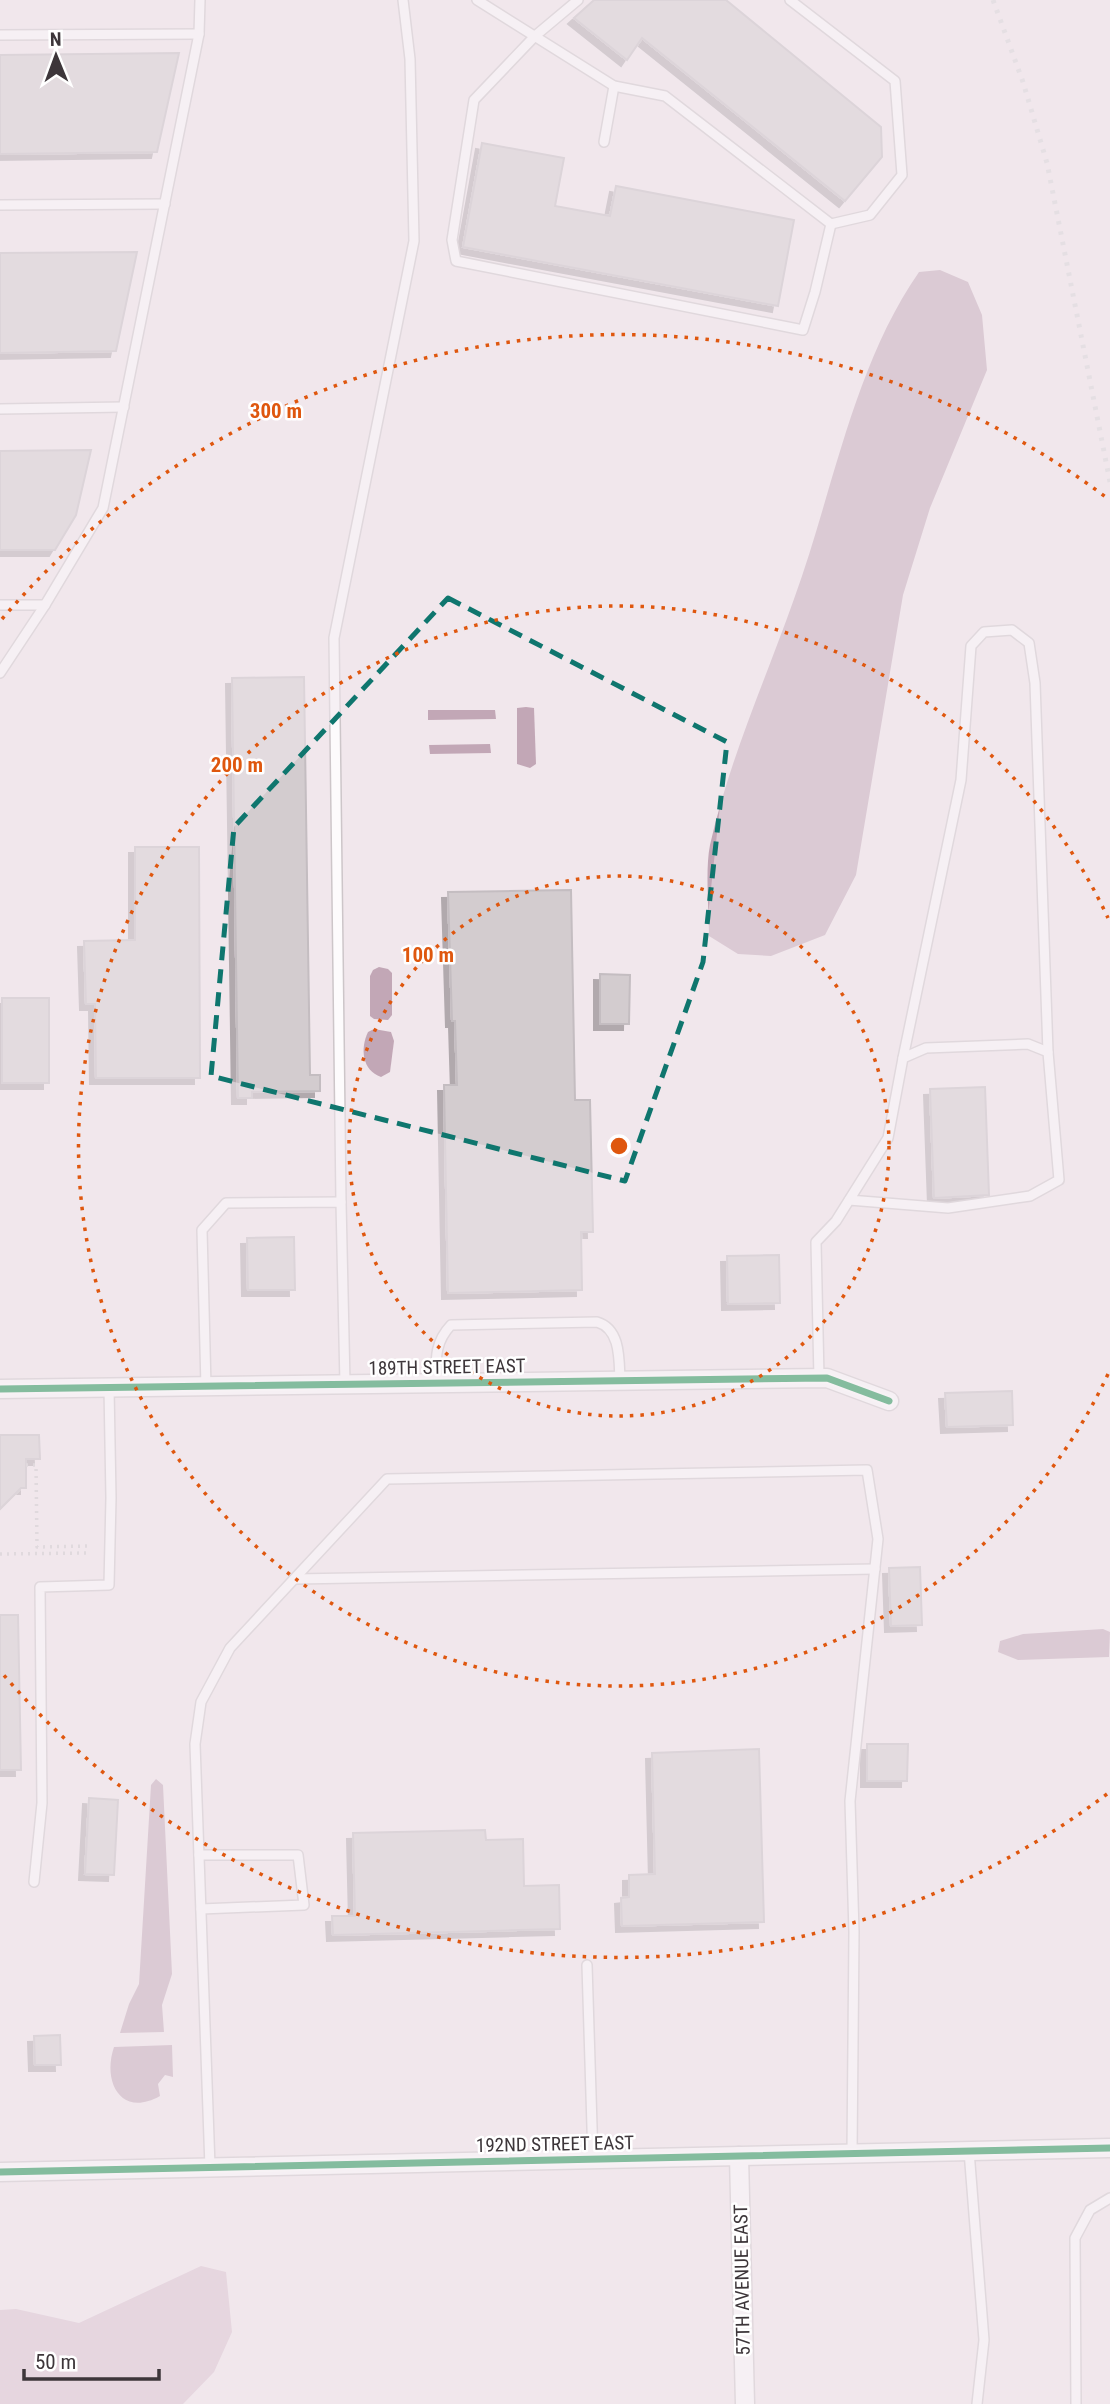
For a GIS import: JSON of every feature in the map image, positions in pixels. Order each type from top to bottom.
[{"type":"street","name":"189TH STREET EAST","points":[[0,1390],[827,1378],[889,1401]]},
{"type":"street","name":"192ND STREET EAST","points":[[0,2172],[1110,2148]]},
{"type":"street","name":"57TH AVENUE EAST","points":[[739,2156],[745,2404]]},
{"type":"lane","points":[[0,673],[45,605],[103,508],[199,34],[200,0]]},
{"type":"lane","points":[[345,1384],[334,638],[414,241],[410,59],[403,0]]},
{"type":"lane","points":[[477,0],[614,86],[665,96],[831,224]]},
{"type":"lane","points":[[578,0],[535,36],[474,100],[452,240],[456,261],[803,330],[816,292],[831,224]]},
{"type":"lane","points":[[790,0],[895,81],[902,174],[870,215],[831,224]]},
{"type":"lane","points":[[0,35],[199,34]]},
{"type":"lane","points":[[604,142],[614,86]]},
{"type":"lane","points":[[0,205],[165,204]]},
{"type":"lane","points":[[0,409],[124,407]]},
{"type":"lane","points":[[0,605],[45,605]]},
{"type":"lane","points":[[819,1378],[816,1242],[836,1221],[849,1200],[888,1138],[961,780],[971,646],[984,632],[1012,631],[1029,643],[1035,683],[1048,1052],[1059,1180],[1030,1196],[948,1208],[849,1200]]},
{"type":"lane","points":[[903,1058],[926,1048],[1028,1044],[1048,1052]]},
{"type":"lane","points":[[206,1387],[202,1230],[226,1203],[341,1202]]},
{"type":"lane","points":[[436,1383],[436,1349],[441,1336],[451,1325],[597,1322],[603,1324],[619,1346],[620,1381]]},
{"type":"lane","points":[[34,1882],[41,1804],[40,1587],[108,1585],[111,1498],[109,1388]]},
{"type":"lane","points":[[210,2167],[195,1744],[201,1702],[230,1648],[387,1479],[867,1470],[878,1539],[850,1801],[854,1932],[852,2153]]},
{"type":"lane","points":[[295,1579],[875,1569]]},
{"type":"lane","points":[[199,1854],[298,1855],[304,1905],[201,1909]]},
{"type":"lane","points":[[587,1965],[593,2159]]},
{"type":"lane","points":[[969,2151],[984,2340],[977,2404]]},
{"type":"lane","points":[[1076,2404],[1075,2238],[1090,2210],[1110,2198]]},
{"type":"path","points":[[26,1465],[36,1465],[37,1547],[88,1546]]},
{"type":"path","points":[[41,1547],[41,1553]]},
{"type":"path","points":[[0,1554],[88,1553]]},
{"type":"highlighted area","points":[[448,598],[727,742],[703,962],[625,1181],[211,1076],[234,827]]},
{"type":"shaded area","points":[[940,270],[968,282],[982,315],[987,370],[930,508],[903,595],[856,875],[825,935],[771,956],[738,954],[709,936],[707,878],[710,845],[727,782],[794,599],[846,431],[877,348],[896,309],[919,272]]},
{"type":"shaded area","points":[[517,708],[534,708],[536,764],[530,768],[517,764]]},
{"type":"shaded area","points":[[428,710],[495,710],[496,719],[428,720]]},
{"type":"shaded area","points":[[490,744],[491,753],[430,754],[429,745]]},
{"type":"shaded area","points":[[379,967],[392,973],[392,1015],[388,1020],[370,1016],[370,976],[373,970]]},
{"type":"shaded area","points":[[374,1029],[391,1032],[394,1041],[390,1072],[381,1077],[370,1069],[364,1058],[365,1039],[368,1032]]},
{"type":"shaded area","points":[[1103,1629],[1110,1632],[1109,1657],[1018,1660],[998,1652],[1000,1641],[1023,1634]]},
{"type":"shaded area","points":[[156,1779],[163,1785],[172,1974],[162,2005],[164,2032],[120,2033],[139,1984],[151,1785]]},
{"type":"shaded area","points":[[172,2045],[173,2077],[165,2075],[158,2084],[160,2096],[135,2103],[118,2093],[111,2073],[114,2047]]},
{"type":"shaded area","points":[[201,2266],[226,2272],[232,2332],[214,2372],[183,2404],[0,2404],[0,2310],[16,2309],[79,2323]]},
{"type":"building","points":[[594,0],[726,0],[881,127],[882,157],[845,201],[642,38],[627,60],[574,18]]},
{"type":"building","points":[[179,53],[157,152],[0,154],[0,55]]},
{"type":"building","points":[[482,143],[564,158],[555,206],[610,216],[616,186],[794,220],[778,306],[463,247]]},
{"type":"building","points":[[137,252],[116,351],[0,353],[0,253]]},
{"type":"building","points":[[91,450],[76,515],[55,550],[0,550],[0,451]]},
{"type":"building","points":[[304,677],[310,1075],[320,1075],[320,1091],[252,1092],[252,1098],[238,1098],[232,678]]},
{"type":"building","points":[[135,847],[199,847],[200,1078],[96,1078],[95,1004],[86,1004],[84,941],[135,940]]},
{"type":"building","points":[[571,890],[575,1100],[590,1100],[593,1232],[581,1232],[582,1290],[448,1293],[444,1085],[457,1085],[448,892]]},
{"type":"building","points":[[600,974],[630,975],[629,1024],[600,1024]]},
{"type":"building","points":[[2,998],[49,998],[49,1083],[2,1083]]},
{"type":"building","points":[[985,1087],[989,1195],[934,1198],[930,1089]]},
{"type":"building","points":[[294,1237],[295,1290],[248,1290],[247,1238]]},
{"type":"building","points":[[779,1255],[780,1303],[728,1304],[727,1256]]},
{"type":"building","points":[[1012,1391],[1013,1425],[947,1427],[945,1393]]},
{"type":"building","points":[[0,1435],[39,1435],[40,1459],[26,1459],[26,1488],[21,1488],[0,1509]]},
{"type":"building","points":[[920,1567],[922,1625],[891,1626],[889,1568]]},
{"type":"building","points":[[0,1615],[18,1615],[21,1770],[0,1770]]},
{"type":"building","points":[[867,1744],[908,1744],[907,1781],[867,1781]]},
{"type":"building","points":[[759,1749],[764,1922],[622,1926],[621,1898],[629,1897],[629,1875],[655,1874],[652,1753]]},
{"type":"building","points":[[89,1798],[118,1800],[114,1875],[85,1874]]},
{"type":"building","points":[[485,1830],[486,1840],[523,1839],[524,1886],[559,1885],[560,1929],[333,1935],[332,1916],[355,1916],[353,1833]]},
{"type":"building","points":[[60,2035],[61,2065],[35,2065],[34,2036]]},
{"type":"railway","points":[[993,0],[1023,82],[1047,163],[1110,482]]},
{"type":"cycle path","points":[[0,1389],[827,1378],[889,1401]]},
{"type":"cycle path","points":[[0,2172],[1110,2148]]}]
